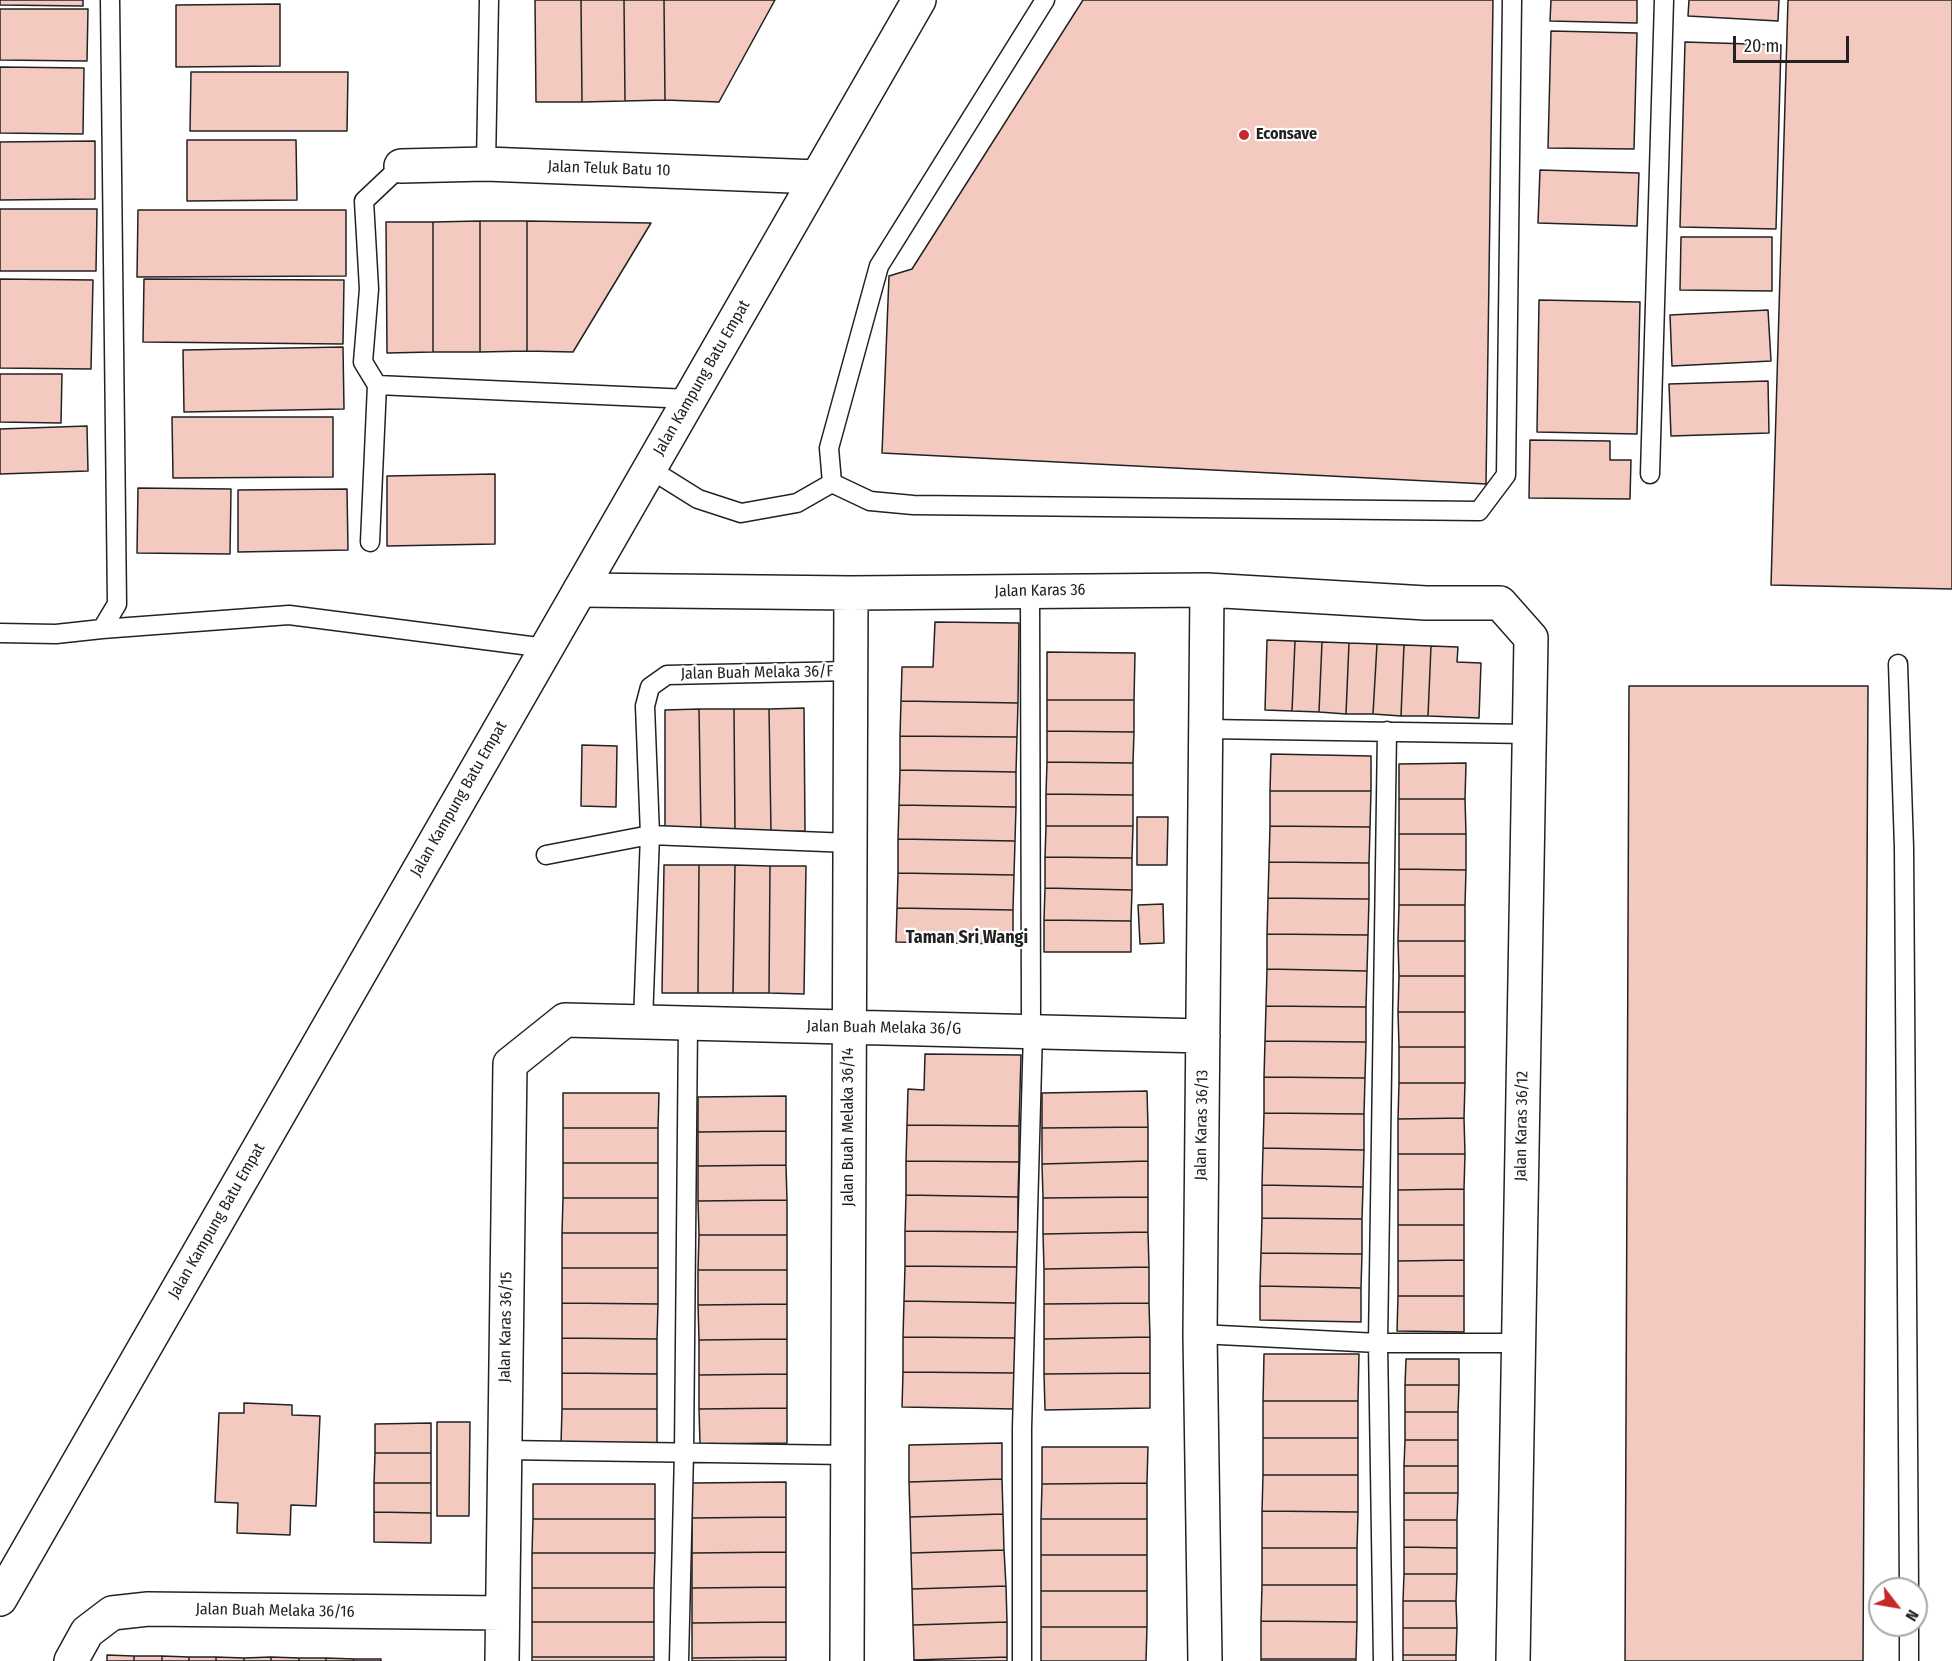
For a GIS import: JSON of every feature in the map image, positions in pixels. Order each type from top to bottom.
[{"type":"street","name":"Jalan Kampung Batu Empat","points":[[0,1599],[919,0]]},
{"type":"street","name":"Jalan Teluk Batu 10","points":[[401,166],[486,164],[817,177]]},
{"type":"street","name":"Jalan Karas 36","points":[[580,590],[851,593],[1207,590],[1426,603],[1500,603]]},
{"type":"street","name":"Jalan Karas 36/13","points":[[1205,1661],[1200,1334],[1207,590]]},
{"type":"street","name":"Jalan Buah Melaka 36/14","points":[[848,1661],[851,593]]},
{"type":"street","name":"Jalan Karas 36/12","points":[[1500,603],[1531,638],[1513,1661]]},
{"type":"street","name":"Jalan Buah Melaka 36/G","points":[[565,1020],[1203,1036]]},
{"type":"street","name":"Jalan Karas 36/15","points":[[502,1661],[510,1064],[565,1020]]},
{"type":"street","name":"Jalan Buah Melaka 36/16","points":[[71,1661],[87,1632],[112,1613],[148,1609],[502,1613]]},
{"type":"lane","points":[[102,629],[117,604],[110,0]]},
{"type":"lane","points":[[486,164],[489,0]]},
{"type":"lane","points":[[832,483],[829,448],[879,266],[1045,0]]},
{"type":"lane","points":[[832,483],[870,501],[912,505],[1479,511],[1506,475],[1512,0]]},
{"type":"lane","points":[[1650,474],[1664,0]]},
{"type":"lane","points":[[370,542],[377,385],[363,362],[369,290],[364,201],[401,166]]},
{"type":"lane","points":[[377,385],[689,399]]},
{"type":"lane","points":[[650,469],[698,499],[741,513],[797,503],[832,483]]},
{"type":"lane","points":[[1022,1661],[1022,1428],[1033,1031],[1030,1022],[1030,591]]},
{"type":"lane","points":[[0,633],[56,634],[289,615],[546,648]]},
{"type":"lane","points":[[1898,664],[1905,860],[1909,1577]]},
{"type":"lane","name":"Jalan Buah Melaka 36/F","points":[[650,835],[645,706],[650,687],[667,675],[851,671]]},
{"type":"lane","points":[[1206,729],[1529,734]]},
{"type":"lane","points":[[1383,1661],[1378,1343],[1387,731]]},
{"type":"lane","points":[[546,855],[650,835],[850,843]]},
{"type":"lane","points":[[644,1021],[650,835]]},
{"type":"lane","points":[[679,1661],[684,1452],[688,1023]]},
{"type":"lane","points":[[1200,1334],[1378,1343],[1518,1343]]},
{"type":"lane","points":[[504,1450],[848,1455]]},
{"type":"lane","points":[[1909,1637],[1909,1661]]},
{"type":"building","points":[[0,0],[83,0],[83,6],[0,5]]},
{"type":"building","points":[[535,0],[581,0],[582,102],[536,102]]},
{"type":"building","points":[[581,0],[624,0],[625,101],[582,102]]},
{"type":"building","points":[[624,0],[664,0],[665,100],[625,101]]},
{"type":"building","points":[[664,0],[775,0],[719,102],[665,100]]},
{"type":"building","name":"Econsave","points":[[1083,0],[1493,0],[1486,484],[882,453],[889,276],[912,269]]},
{"type":"building","points":[[1551,0],[1637,0],[1637,23],[1550,21]]},
{"type":"building","points":[[1689,0],[1779,0],[1778,21],[1688,16]]},
{"type":"building","points":[[1788,0],[1952,0],[1952,589],[1771,585]]},
{"type":"building","points":[[280,4],[280,66],[176,67],[176,5]]},
{"type":"building","points":[[0,9],[88,9],[87,61],[0,60]]},
{"type":"building","points":[[1551,31],[1637,33],[1634,149],[1548,148]]},
{"type":"building","points":[[1685,42],[1781,45],[1776,229],[1680,227]]},
{"type":"building","points":[[0,67],[84,68],[83,134],[0,133]]},
{"type":"building","points":[[191,72],[348,72],[347,131],[190,131]]},
{"type":"building","points":[[187,140],[296,140],[297,200],[187,201]]},
{"type":"building","points":[[95,141],[95,199],[0,200],[0,142]]},
{"type":"building","points":[[1540,170],[1639,173],[1637,226],[1538,223]]},
{"type":"building","points":[[0,209],[97,209],[96,271],[0,271]]},
{"type":"building","points":[[138,210],[346,210],[346,276],[137,277]]},
{"type":"building","points":[[480,221],[480,352],[433,352],[433,222]]},
{"type":"building","points":[[480,221],[527,221],[527,351],[480,352]]},
{"type":"building","points":[[527,221],[651,223],[573,352],[527,351]]},
{"type":"building","points":[[386,222],[433,222],[433,352],[387,353]]},
{"type":"building","points":[[1681,237],[1772,237],[1772,291],[1680,290]]},
{"type":"building","points":[[0,279],[93,280],[91,369],[0,368]]},
{"type":"building","points":[[144,279],[344,280],[343,344],[143,342]]},
{"type":"building","points":[[1539,300],[1640,302],[1637,434],[1537,432]]},
{"type":"building","points":[[1768,310],[1771,361],[1672,366],[1670,315]]},
{"type":"building","points":[[343,347],[344,409],[184,412],[183,350]]},
{"type":"building","points":[[0,374],[62,374],[61,423],[0,422]]},
{"type":"building","points":[[1768,381],[1769,433],[1671,436],[1669,384]]},
{"type":"building","points":[[172,417],[333,417],[333,477],[173,478]]},
{"type":"building","points":[[87,426],[88,471],[0,474],[0,429]]},
{"type":"building","points":[[1530,440],[1610,441],[1610,460],[1631,460],[1630,499],[1529,498]]},
{"type":"building","points":[[495,474],[495,544],[387,546],[387,476]]},
{"type":"building","points":[[138,488],[231,489],[230,554],[137,553]]},
{"type":"building","points":[[347,489],[348,550],[238,552],[238,490]]},
{"type":"building","points":[[935,622],[1019,623],[1018,703],[901,701],[902,667],[933,667]]},
{"type":"building","points":[[1267,640],[1295,641],[1292,711],[1265,710]]},
{"type":"building","points":[[1295,641],[1322,642],[1319,712],[1292,711]]},
{"type":"building","points":[[1322,642],[1349,643],[1346,714],[1319,712]]},
{"type":"building","points":[[1349,643],[1377,644],[1373,714],[1346,714]]},
{"type":"building","points":[[1377,644],[1404,645],[1401,716],[1373,714]]},
{"type":"building","points":[[1404,645],[1431,646],[1428,716],[1401,716]]},
{"type":"building","points":[[1431,646],[1458,647],[1457,662],[1481,663],[1479,718],[1428,716]]},
{"type":"building","points":[[1047,652],[1135,653],[1134,700],[1047,700]]},
{"type":"building","points":[[1629,686],[1868,686],[1863,1661],[1625,1661]]},
{"type":"building","points":[[1047,700],[1134,700],[1134,732],[1047,731]]},
{"type":"building","points":[[901,701],[1018,703],[1017,737],[900,736]]},
{"type":"building","points":[[804,708],[805,831],[771,832],[769,709]]},
{"type":"building","points":[[699,709],[701,833],[665,834],[665,710]]},
{"type":"building","points":[[699,709],[734,709],[735,833],[701,833]]},
{"type":"building","points":[[734,709],[769,709],[771,832],[735,833]]},
{"type":"building","points":[[1047,731],[1134,732],[1133,763],[1047,762]]},
{"type":"building","points":[[900,736],[1017,737],[1016,772],[900,770]]},
{"type":"building","points":[[582,745],[617,746],[616,807],[581,806]]},
{"type":"building","points":[[1271,754],[1371,756],[1371,791],[1270,791]]},
{"type":"building","points":[[1047,762],[1133,763],[1133,795],[1046,794]]},
{"type":"building","points":[[1466,763],[1465,799],[1399,799],[1399,764]]},
{"type":"building","points":[[900,770],[1016,772],[1016,807],[899,805]]},
{"type":"building","points":[[1270,791],[1371,791],[1370,827],[1270,826]]},
{"type":"building","points":[[1046,794],[1133,795],[1133,826],[1046,826]]},
{"type":"building","points":[[1399,799],[1465,799],[1466,834],[1399,834]]},
{"type":"building","points":[[899,805],[1016,807],[1015,841],[898,839]]},
{"type":"building","points":[[1137,817],[1168,817],[1167,865],[1137,865]]},
{"type":"building","points":[[1046,826],[1133,826],[1132,858],[1045,857]]},
{"type":"building","points":[[1270,826],[1370,827],[1369,863],[1269,862]]},
{"type":"building","points":[[1399,834],[1466,834],[1466,870],[1399,869]]},
{"type":"building","points":[[898,839],[1015,841],[1014,875],[898,873]]},
{"type":"building","points":[[1045,857],[1132,858],[1132,890],[1045,888]]},
{"type":"building","points":[[1269,862],[1369,863],[1369,899],[1268,898]]},
{"type":"building","points":[[664,865],[699,865],[698,993],[662,993]]},
{"type":"building","points":[[699,865],[735,865],[733,993],[698,993]]},
{"type":"building","points":[[735,865],[770,866],[769,993],[733,993]]},
{"type":"building","points":[[770,866],[806,866],[804,994],[769,993]]},
{"type":"building","points":[[1399,869],[1466,870],[1465,905],[1399,905]]},
{"type":"building","points":[[898,873],[1014,875],[1013,910],[897,908]]},
{"type":"building","points":[[1045,888],[1132,890],[1131,921],[1044,920]]},
{"type":"building","points":[[1268,898],[1369,899],[1368,935],[1267,934]]},
{"type":"building","points":[[1163,904],[1164,943],[1140,944],[1138,905]]},
{"type":"building","points":[[1399,905],[1465,905],[1465,941],[1398,941]]},
{"type":"building","points":[[897,908],[1013,910],[1013,944],[896,942]]},
{"type":"building","points":[[1044,920],[1131,921],[1131,952],[1044,952]]},
{"type":"building","points":[[1267,934],[1368,935],[1367,971],[1267,969]]},
{"type":"building","points":[[1398,941],[1465,941],[1465,976],[1399,976]]},
{"type":"building","points":[[1267,969],[1367,971],[1366,1007],[1266,1006]]},
{"type":"building","points":[[1399,976],[1465,976],[1465,1012],[1398,1012]]},
{"type":"building","points":[[1266,1006],[1366,1007],[1366,1042],[1265,1041]]},
{"type":"building","points":[[1398,1012],[1465,1012],[1465,1047],[1399,1047]]},
{"type":"building","points":[[1265,1041],[1366,1042],[1365,1078],[1264,1077]]},
{"type":"building","points":[[1399,1047],[1465,1047],[1465,1083],[1399,1083]]},
{"type":"building","points":[[925,1054],[1021,1055],[1019,1126],[907,1125],[908,1089],[924,1090]]},
{"type":"building","points":[[1264,1077],[1365,1078],[1364,1114],[1264,1113]]},
{"type":"building","points":[[1399,1083],[1465,1083],[1464,1118],[1398,1119]]},
{"type":"building","points":[[1147,1091],[1148,1127],[1042,1128],[1042,1093]]},
{"type":"building","points":[[563,1093],[659,1093],[658,1128],[563,1128]]},
{"type":"building","points":[[786,1096],[786,1131],[698,1132],[698,1097]]},
{"type":"building","points":[[1264,1113],[1364,1114],[1364,1150],[1263,1148]]},
{"type":"building","points":[[1464,1118],[1465,1154],[1398,1154],[1398,1119]]},
{"type":"building","points":[[907,1125],[1019,1126],[1019,1162],[906,1161]]},
{"type":"building","points":[[1148,1127],[1148,1161],[1042,1164],[1042,1128]]},
{"type":"building","points":[[563,1128],[658,1128],[658,1163],[563,1163]]},
{"type":"building","points":[[786,1131],[786,1165],[698,1166],[698,1132]]},
{"type":"building","points":[[1263,1148],[1364,1150],[1363,1187],[1262,1185]]},
{"type":"building","points":[[1398,1154],[1465,1154],[1464,1189],[1398,1190]]},
{"type":"building","points":[[906,1161],[1019,1162],[1018,1197],[906,1195]]},
{"type":"building","points":[[1148,1161],[1148,1197],[1043,1198],[1042,1164]]},
{"type":"building","points":[[563,1163],[658,1163],[658,1198],[563,1198]]},
{"type":"building","points":[[786,1165],[787,1200],[698,1201],[698,1166]]},
{"type":"building","points":[[1262,1185],[1363,1187],[1362,1219],[1262,1218]]},
{"type":"building","points":[[1464,1189],[1464,1225],[1398,1225],[1398,1190]]},
{"type":"building","points":[[906,1195],[1018,1197],[1018,1232],[905,1231]]},
{"type":"building","points":[[1148,1197],[1148,1232],[1043,1234],[1043,1198]]},
{"type":"building","points":[[563,1198],[658,1198],[658,1233],[562,1233]]},
{"type":"building","points":[[787,1200],[787,1235],[699,1235],[698,1201]]},
{"type":"building","points":[[1262,1218],[1362,1219],[1362,1254],[1261,1253]]},
{"type":"building","points":[[1398,1225],[1464,1225],[1464,1260],[1398,1261]]},
{"type":"building","points":[[905,1231],[1018,1232],[1017,1267],[905,1266]]},
{"type":"building","points":[[1148,1232],[1149,1267],[1044,1269],[1043,1234]]},
{"type":"building","points":[[562,1233],[658,1233],[658,1268],[562,1268]]},
{"type":"building","points":[[699,1235],[787,1235],[787,1270],[698,1270]]},
{"type":"building","points":[[1261,1253],[1362,1254],[1361,1288],[1260,1286]]},
{"type":"building","points":[[1464,1260],[1464,1296],[1398,1296],[1398,1261]]},
{"type":"building","points":[[905,1266],[1017,1267],[1016,1303],[904,1301]]},
{"type":"building","points":[[1149,1267],[1149,1303],[1044,1304],[1044,1269]]},
{"type":"building","points":[[562,1268],[658,1268],[658,1304],[562,1303]]},
{"type":"building","points":[[698,1270],[787,1270],[787,1304],[698,1305]]},
{"type":"building","points":[[1260,1286],[1361,1288],[1361,1322],[1260,1320]]},
{"type":"building","points":[[1398,1296],[1464,1296],[1464,1332],[1397,1331]]},
{"type":"building","points":[[904,1301],[1016,1303],[1016,1338],[903,1337]]},
{"type":"building","points":[[562,1303],[658,1304],[657,1339],[562,1338]]},
{"type":"building","points":[[1149,1303],[1150,1337],[1044,1339],[1044,1304]]},
{"type":"building","points":[[787,1304],[787,1339],[699,1340],[698,1305]]},
{"type":"building","points":[[903,1337],[1016,1338],[1015,1373],[903,1372]]},
{"type":"building","points":[[1150,1337],[1150,1373],[1044,1374],[1044,1339]]},
{"type":"building","points":[[562,1338],[657,1339],[657,1374],[562,1373]]},
{"type":"building","points":[[787,1339],[787,1374],[699,1375],[699,1340]]},
{"type":"building","points":[[1264,1354],[1359,1354],[1358,1401],[1263,1401]]},
{"type":"building","points":[[1406,1359],[1459,1359],[1459,1385],[1405,1385]]},
{"type":"building","points":[[903,1372],[1015,1373],[1015,1409],[902,1407]]},
{"type":"building","points":[[562,1373],[657,1374],[657,1409],[562,1409]]},
{"type":"building","points":[[1150,1373],[1150,1408],[1045,1410],[1044,1374]]},
{"type":"building","points":[[787,1374],[787,1408],[699,1409],[699,1375]]},
{"type":"building","points":[[1405,1385],[1459,1385],[1458,1412],[1405,1412]]},
{"type":"building","points":[[1263,1401],[1358,1401],[1358,1438],[1263,1438]]},
{"type":"building","points":[[244,1403],[292,1405],[292,1415],[320,1416],[316,1506],[291,1505],[290,1535],[237,1533],[238,1503],[215,1502],[219,1413],[244,1413]]},
{"type":"building","points":[[787,1408],[787,1443],[700,1444],[699,1409]]},
{"type":"building","points":[[562,1409],[657,1409],[657,1444],[561,1444]]},
{"type":"building","points":[[1405,1412],[1458,1412],[1458,1440],[1405,1440]]},
{"type":"building","points":[[437,1422],[470,1422],[469,1516],[437,1516]]},
{"type":"building","points":[[431,1423],[431,1453],[375,1453],[375,1424]]},
{"type":"building","points":[[1263,1438],[1358,1438],[1358,1475],[1263,1475]]},
{"type":"building","points":[[1405,1440],[1458,1440],[1458,1466],[1404,1466]]},
{"type":"building","points":[[1002,1443],[1002,1479],[909,1482],[909,1445]]},
{"type":"building","points":[[1042,1447],[1148,1447],[1147,1483],[1042,1484]]},
{"type":"building","points":[[375,1453],[431,1453],[431,1483],[374,1483]]},
{"type":"building","points":[[1404,1466],[1458,1466],[1458,1493],[1404,1493]]},
{"type":"building","points":[[1263,1475],[1358,1475],[1358,1512],[1262,1511]]},
{"type":"building","points":[[1002,1479],[1003,1514],[910,1517],[909,1482]]},
{"type":"building","points":[[786,1482],[786,1517],[692,1518],[692,1483]]},
{"type":"building","points":[[374,1483],[431,1483],[431,1513],[374,1512]]},
{"type":"building","points":[[1147,1483],[1147,1519],[1041,1519],[1042,1484]]},
{"type":"building","points":[[533,1484],[655,1484],[655,1519],[533,1519]]},
{"type":"building","points":[[1404,1493],[1458,1493],[1457,1520],[1404,1520]]},
{"type":"building","points":[[1262,1511],[1358,1512],[1357,1548],[1262,1548]]},
{"type":"building","points":[[374,1512],[431,1513],[431,1543],[374,1542]]},
{"type":"building","points":[[1003,1514],[1004,1550],[911,1553],[910,1517]]},
{"type":"building","points":[[786,1517],[786,1552],[692,1553],[692,1518]]},
{"type":"building","points":[[533,1519],[655,1519],[655,1553],[532,1553]]},
{"type":"building","points":[[1041,1519],[1147,1519],[1147,1555],[1041,1555]]},
{"type":"building","points":[[1404,1520],[1457,1520],[1457,1548],[1404,1547]]},
{"type":"building","points":[[1404,1547],[1457,1548],[1457,1574],[1404,1574]]},
{"type":"building","points":[[1262,1548],[1357,1548],[1357,1585],[1262,1585]]},
{"type":"building","points":[[1004,1550],[1006,1586],[912,1589],[911,1553]]},
{"type":"building","points":[[786,1552],[786,1587],[692,1588],[692,1553]]},
{"type":"building","points":[[532,1553],[655,1553],[654,1588],[532,1588]]},
{"type":"building","points":[[1041,1555],[1147,1555],[1147,1591],[1041,1591]]},
{"type":"building","points":[[1404,1574],[1457,1574],[1456,1601],[1403,1601]]},
{"type":"building","points":[[1262,1585],[1357,1585],[1357,1622],[1261,1621]]},
{"type":"building","points":[[1006,1586],[1007,1622],[913,1625],[912,1589]]},
{"type":"building","points":[[786,1587],[786,1622],[692,1623],[692,1588]]},
{"type":"building","points":[[532,1588],[654,1588],[654,1622],[532,1622]]},
{"type":"building","points":[[1041,1591],[1147,1591],[1147,1627],[1041,1627]]},
{"type":"building","points":[[1403,1601],[1456,1601],[1457,1628],[1403,1628]]},
{"type":"building","points":[[1261,1621],[1357,1622],[1356,1659],[1261,1659]]},
{"type":"building","points":[[532,1622],[654,1622],[654,1657],[532,1657]]},
{"type":"building","points":[[786,1622],[786,1657],[692,1658],[692,1623]]},
{"type":"building","points":[[1007,1622],[1007,1657],[914,1660],[913,1625]]},
{"type":"building","points":[[1041,1627],[1147,1627],[1146,1661],[1041,1661]]},
{"type":"building","points":[[1403,1628],[1457,1628],[1456,1655],[1403,1655]]},
{"type":"building","points":[[107,1655],[134,1656],[134,1661],[107,1661]]},
{"type":"building","points":[[1403,1655],[1456,1655],[1456,1661],[1403,1661]]},
{"type":"building","points":[[134,1656],[162,1656],[162,1661],[134,1661]]},
{"type":"building","points":[[162,1656],[189,1657],[189,1661],[162,1661]]},
{"type":"building","points":[[189,1657],[216,1657],[216,1661],[189,1661]]},
{"type":"building","points":[[216,1657],[244,1658],[244,1661],[216,1661]]},
{"type":"building","points":[[271,1657],[271,1661],[244,1661],[244,1658]]},
{"type":"building","points":[[271,1657],[299,1658],[299,1661],[271,1661]]},
{"type":"building","points":[[532,1657],[654,1657],[654,1661],[532,1661]]},
{"type":"building","points":[[786,1657],[786,1661],[692,1661],[692,1658]]},
{"type":"building","points":[[1007,1657],[1007,1661],[914,1661],[914,1660]]},
{"type":"building","points":[[299,1658],[326,1658],[326,1661],[299,1661]]},
{"type":"building","points":[[326,1658],[354,1659],[353,1661],[326,1661]]},
{"type":"building","points":[[354,1659],[381,1659],[381,1661],[353,1661]]},
{"type":"building","points":[[1261,1659],[1356,1659],[1356,1661],[1261,1661]]},
{"type":"place","name":"Econsave","points":[[1244,135]]},
{"type":"district","name":"Taman Sri Wangi","points":[[967,938]]}]
